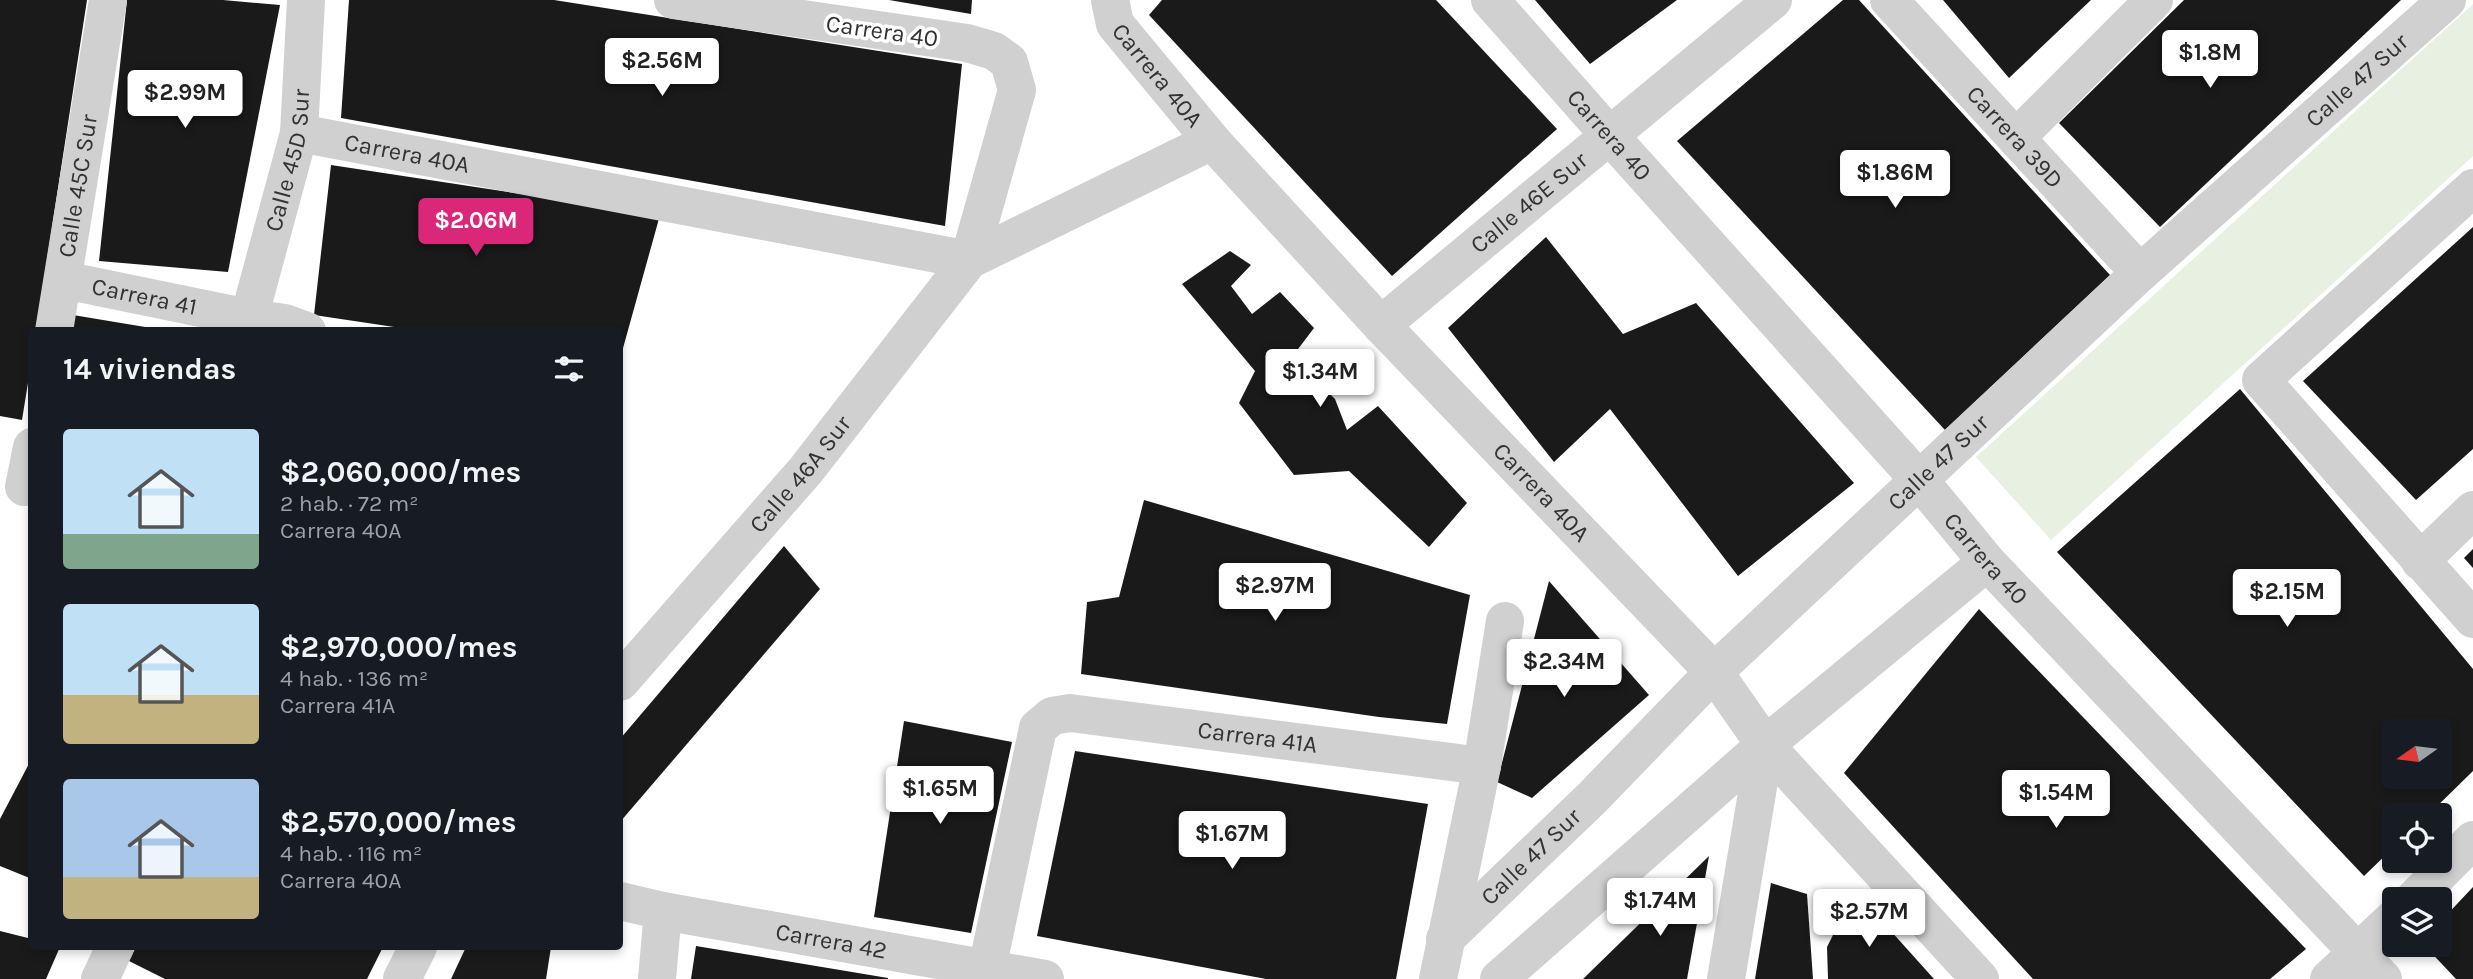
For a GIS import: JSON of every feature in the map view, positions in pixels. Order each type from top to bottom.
[{"type":"street","name":"Calle 45C Sur","points":[[55,327],[108,0]]},
{"type":"street","name":"Calle 45D Sur","points":[[249,318],[299,133],[306,0]]},
{"type":"street","name":"Carrera 40","points":[[673,0],[967,43]]},
{"type":"street","name":"Carrera 40A","points":[[1109,0],[1115,24],[1212,141],[1381,325],[1714,672],[1765,745],[1980,979]]},
{"type":"street","name":"Carrera 40","points":[[1490,0],[1920,481],[1987,562],[2371,966]]},
{"type":"street","name":"Calle 46E Sur","points":[[1381,325],[1773,0]]},
{"type":"street","name":"Carrera 39D","points":[[1889,0],[2140,273]]},
{"type":"street","points":[[2016,138],[2154,0]]},
{"type":"street","name":"Calle 47 Sur","points":[[1445,939],[1592,798],[1714,672],[2140,273],[2447,0]]},
{"type":"street","name":"Calle 46A Sur","points":[[623,679],[806,470],[969,260],[1017,90],[1009,62],[994,51],[967,43]]},
{"type":"street","name":"Carrera 40A","points":[[299,133],[969,260]]},
{"type":"street","name":"Calle 46A Sur","points":[[969,260],[1212,141]]},
{"type":"street","points":[[2473,188],[2261,380],[2473,619]]},
{"type":"street","name":"Carrera 41","points":[[64,280],[296,327]]},
{"type":"street","points":[[18,488],[28,459]]},
{"type":"street","points":[[2420,561],[2473,510]]},
{"type":"street","points":[[1499,979],[1765,745],[1987,562]]},
{"type":"street","name":"Calle 47 Sur","points":[[1438,979],[1482,766],[1505,621]]},
{"type":"street","name":"Carrera 41A","points":[[987,969],[1038,728],[1052,716],[1070,713],[1482,766]]},
{"type":"street","points":[[1726,979],[1765,745]]},
{"type":"street","points":[[2426,887],[2473,840]]},
{"type":"street","name":"Carrera 42","points":[[623,902],[1045,979]]},
{"type":"street","points":[[657,979],[663,911]]},
{"type":"street","points":[[2329,979],[2371,966],[2382,943]]},
{"type":"street","points":[[100,979],[114,950]]},
{"type":"street","points":[[402,979],[416,950]]},
{"type":"green space","points":[[2473,4],[2473,156],[2051,540],[1976,457]]},
{"type":"building","points":[[0,0],[87,0],[37,327],[28,327],[28,383],[22,420],[0,416]]},
{"type":"building","points":[[127,0],[223,0],[280,5],[228,272],[99,261]]},
{"type":"building","points":[[349,0],[554,0],[962,64],[945,226],[341,118]]},
{"type":"building","points":[[889,0],[972,0],[971,14]]},
{"type":"building","points":[[1162,0],[1436,0],[1557,129],[1392,276],[1149,15]]},
{"type":"building","points":[[1535,0],[1677,0],[1590,64]]},
{"type":"building","points":[[1843,0],[1859,0],[2110,275],[1945,430],[1677,141]]},
{"type":"building","points":[[1943,0],[2091,0],[2009,78]]},
{"type":"building","points":[[2184,0],[2401,0],[2160,227],[2059,123]]},
{"type":"building","points":[[331,165],[660,215],[623,348],[623,327],[394,327],[314,315]]},
{"type":"building","points":[[2473,227],[2473,449],[2416,500],[2303,381]]},
{"type":"building","points":[[1546,237],[1623,334],[1696,303],[1854,483],[1738,576],[1610,409],[1554,462],[1448,328]]},
{"type":"building","points":[[1230,251],[1251,265],[1231,286],[1252,314],[1280,292],[1314,328],[1292,357],[1335,399],[1347,430],[1378,406],[1467,503],[1429,547],[1349,471],[1294,475],[1239,403],[1255,371],[1182,284]]},
{"type":"building","points":[[73,315],[145,327],[72,327]]},
{"type":"building","points":[[2240,389],[2473,669],[2473,771],[2440,803],[2382,803],[2382,859],[2364,876],[2057,552]]},
{"type":"building","points":[[1144,500],[1470,595],[1447,724],[1379,717],[1081,674],[1087,602],[1119,597]]},
{"type":"building","points":[[784,546],[820,589],[623,819],[623,735]]},
{"type":"building","points":[[2473,549],[2473,568],[2464,558]]},
{"type":"building","points":[[1549,581],[1649,695],[1532,798],[1497,782]]},
{"type":"building","points":[[1979,609],[2306,949],[2270,979],[2033,979],[1844,773]]},
{"type":"building","points":[[904,721],[1012,742],[971,933],[874,917]]},
{"type":"building","points":[[1075,751],[1428,804],[1396,979],[1266,979],[1037,936]]},
{"type":"building","points":[[28,766],[28,877],[0,866],[0,819]]},
{"type":"building","points":[[1709,856],[1687,979],[1583,979]]},
{"type":"building","points":[[1771,883],[1807,894],[1813,979],[1755,979]]},
{"type":"building","points":[[2473,887],[2473,979],[2456,979],[2435,957],[2452,957],[2452,909]]},
{"type":"building","points":[[1855,891],[1934,979],[1828,979],[1827,947]]},
{"type":"building","points":[[0,931],[28,938],[28,950],[59,950],[46,979],[0,979]]},
{"type":"building","points":[[696,946],[888,978],[888,979],[691,979]]},
{"type":"building","points":[[134,950],[382,950],[367,979],[165,979],[129,961]]},
{"type":"building","points":[[465,950],[551,950],[546,979],[451,979]]}]
